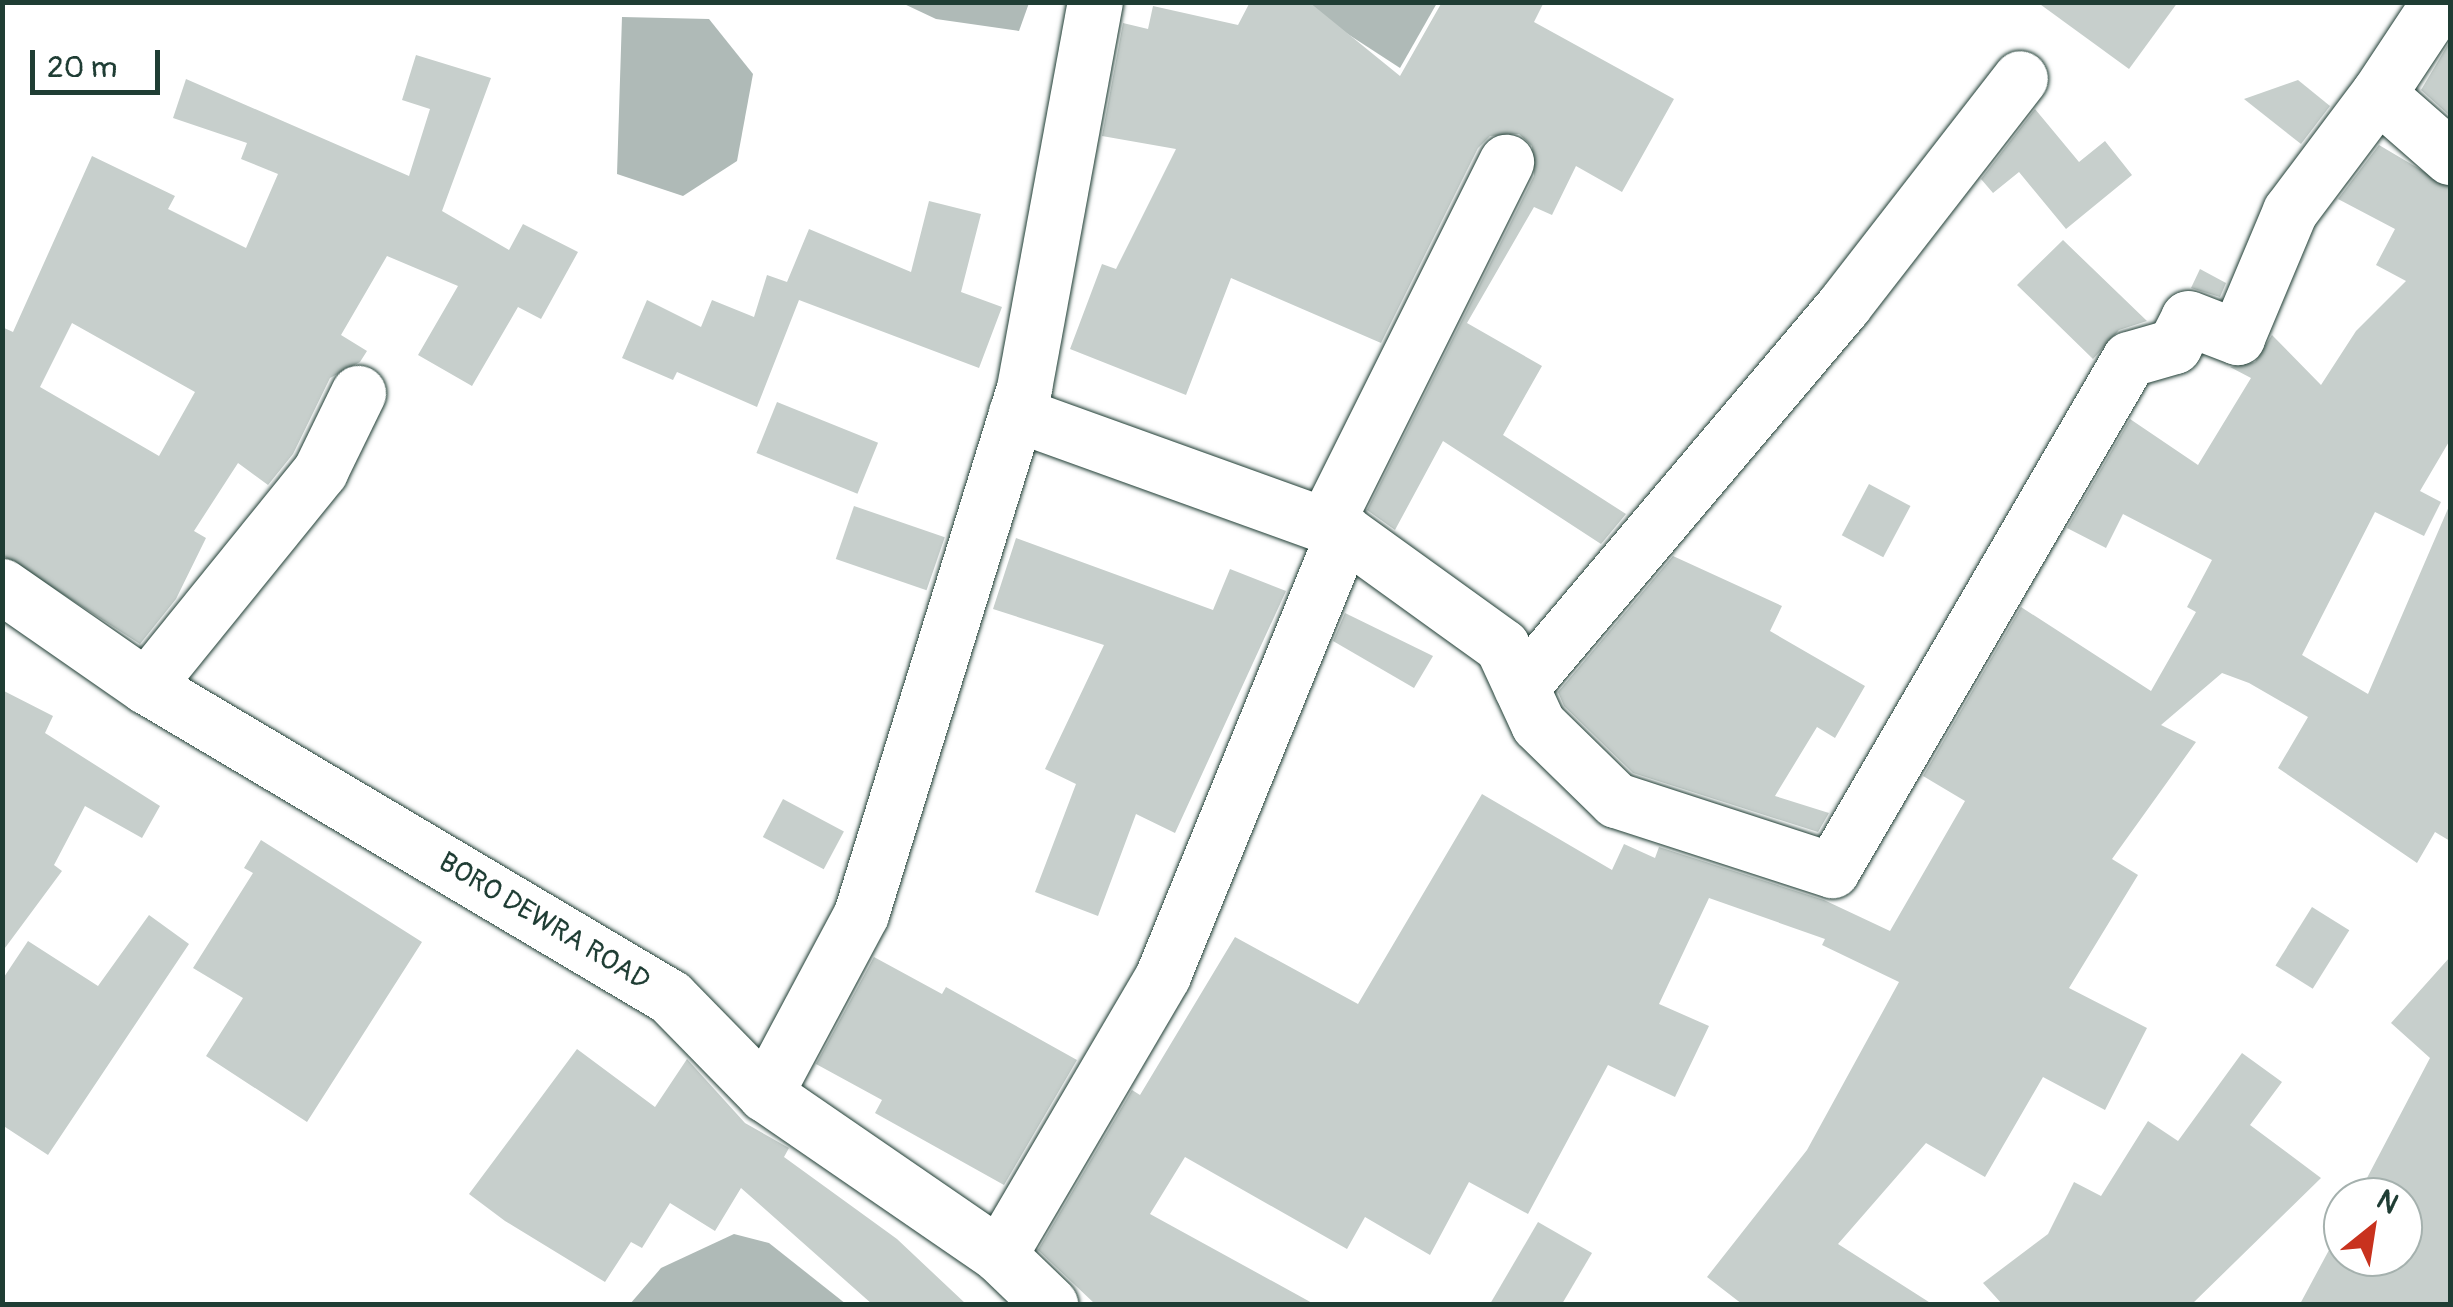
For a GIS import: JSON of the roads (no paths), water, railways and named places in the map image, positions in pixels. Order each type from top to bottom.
[{"type":"street","points":[[765,1094],[861,914],[1016,414],[1095,2]]},
{"type":"street","points":[[1016,414],[1334,529],[1502,646],[1538,724],[1616,800],[1832,870],[2129,359],[2174,346],[2188,318],[2237,337],[2290,212],[2378,94],[2439,2]]},
{"type":"street","points":[[1521,687],[1844,305],[2020,78]]},
{"type":"street","points":[[2378,94],[2450,157]]},
{"type":"street","points":[[999,1255],[1163,975],[1334,529],[1506,162]]},
{"type":"street","points":[[146,686],[320,471],[358,393]]},
{"type":"street","name":"BORO DEWRA ROAD","points":[[2,586],[146,686],[670,997],[765,1094],[999,1255],[1050,1304]]}]
